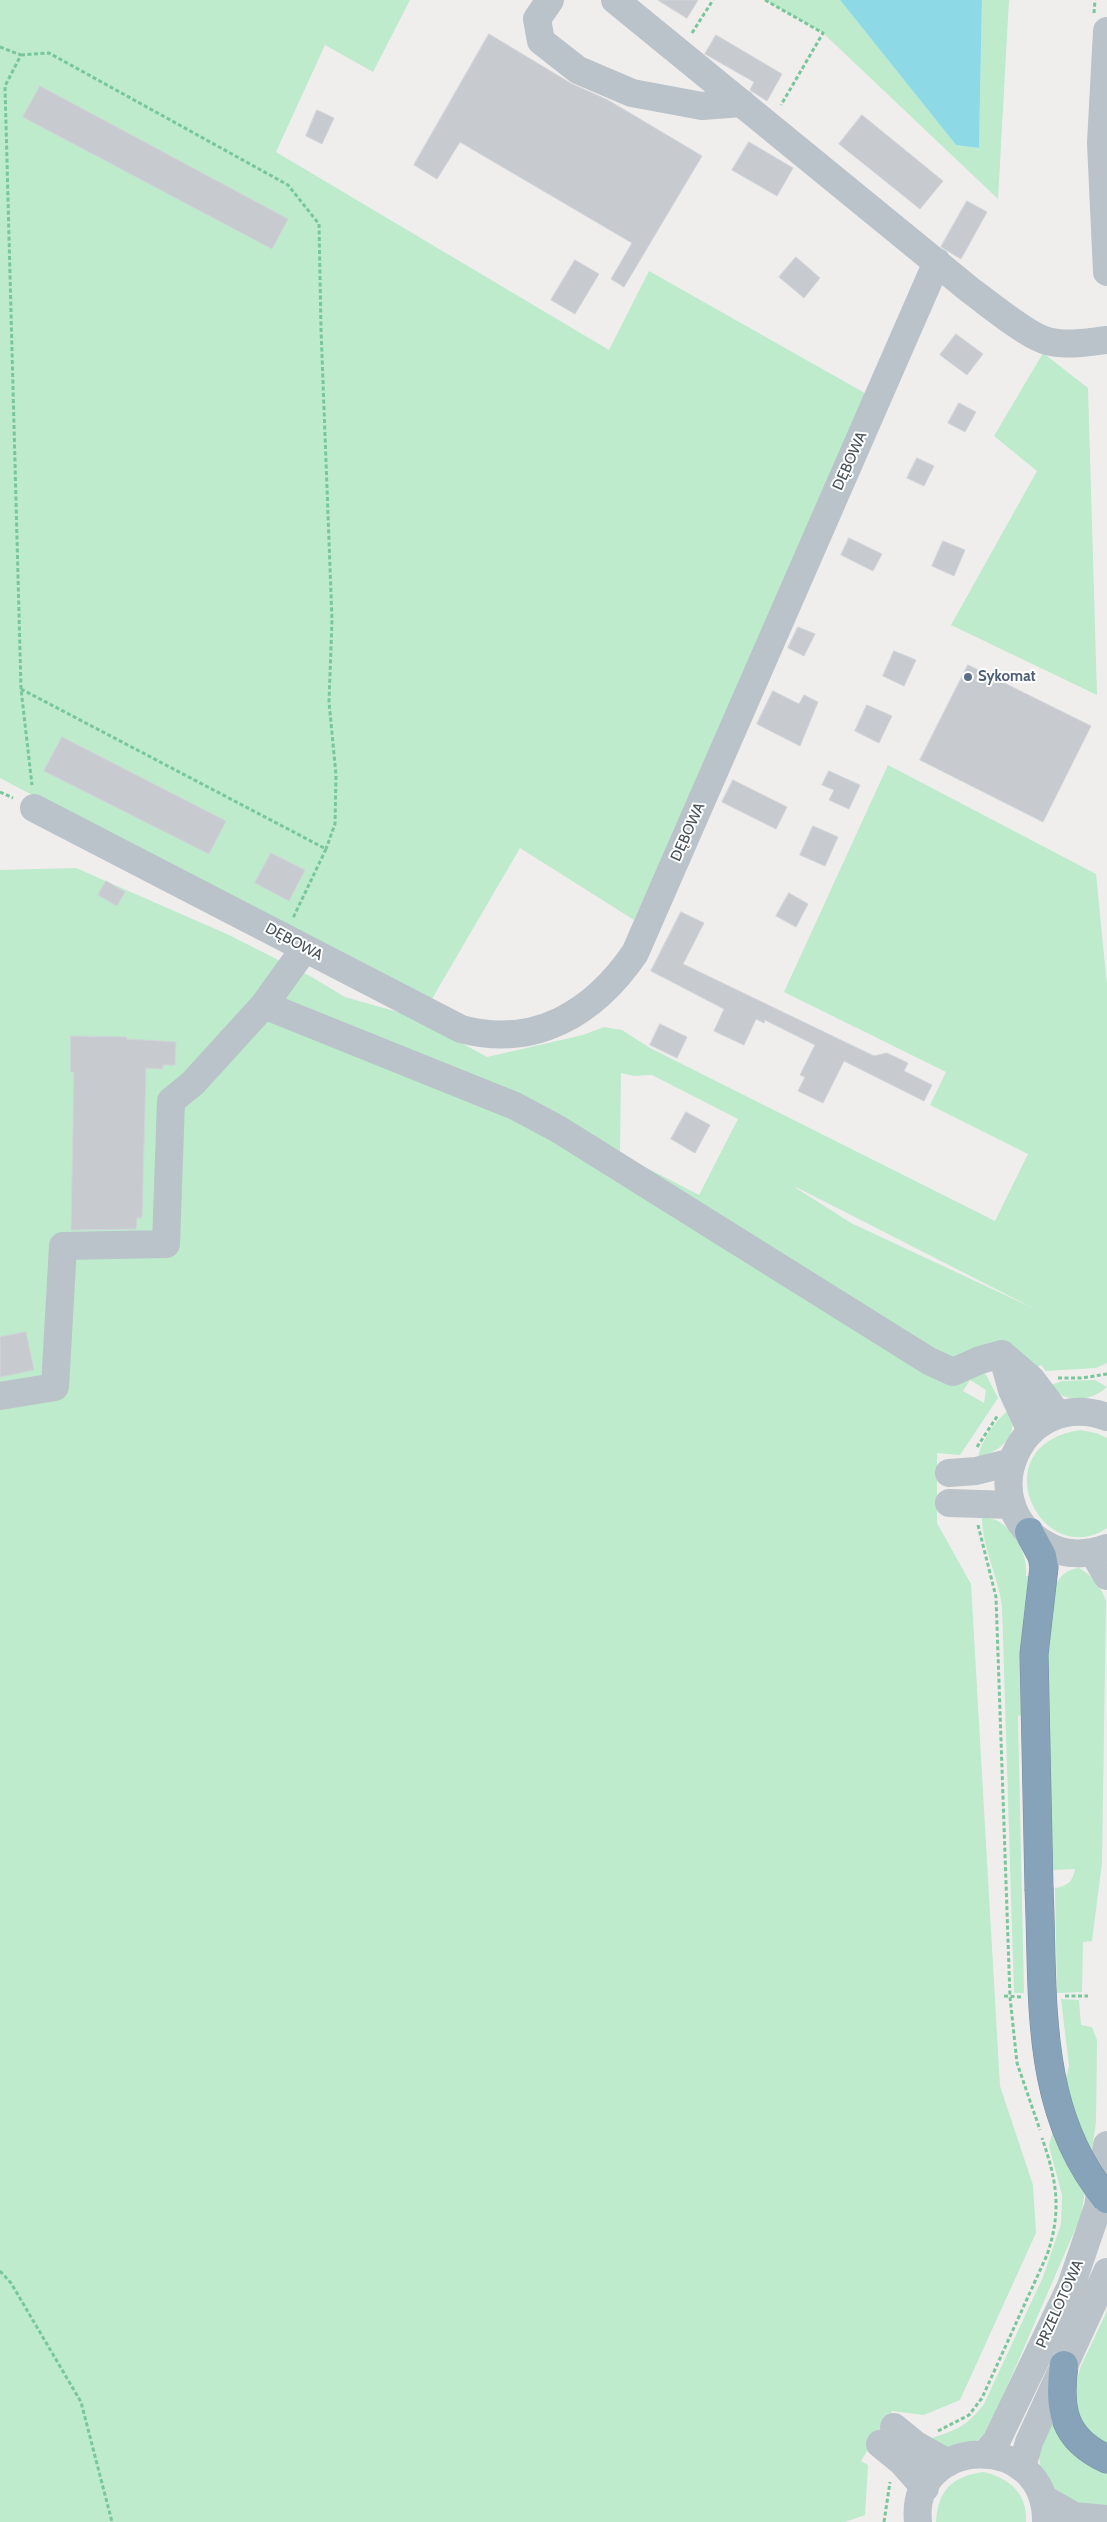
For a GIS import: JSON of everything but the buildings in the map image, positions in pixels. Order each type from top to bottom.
[{"type":"highway","points":[[1029,1532],[1042,1556],[1044,1567],[1034,1654],[1039,1888],[1048,2066],[1064,2129],[1088,2176],[1107,2198]]},
{"type":"highway","points":[[1064,2365],[1061,2391],[1065,2418],[1071,2430],[1086,2447],[1107,2459]]},
{"type":"street","points":[[550,0],[537,19],[541,41],[578,70],[632,93],[702,106],[742,103]]},
{"type":"street","points":[[615,0],[1007,318],[1044,340],[1078,343],[1107,340]]},
{"type":"street","points":[[1107,31],[1101,143],[1101,183],[1107,272]]},
{"type":"street","name":"DĘBOWA","points":[[34,808],[461,1029],[482,1035],[507,1035],[545,1028],[574,1016],[619,976],[635,952],[937,262]]},
{"type":"street","points":[[0,1396],[55,1387],[63,1246],[166,1244],[171,1100],[193,1084],[264,1005],[295,942]]},
{"type":"street","points":[[264,1005],[515,1106],[558,1129],[929,1361],[953,1372],[980,1360],[1002,1354],[1031,1379],[1027,1394],[1031,1431]]},
{"type":"street","points":[[1027,1394],[1058,1415]]},
{"type":"street","points":[[1101,1409],[1058,1415],[1031,1431],[1019,1445],[1012,1462],[1008,1484],[1012,1505],[1029,1532],[1042,1543],[1058,1550],[1075,1553],[1100,1550],[1107,1576]]},
{"type":"street","points":[[949,1473],[976,1471],[1012,1462]]},
{"type":"street","points":[[949,1503],[977,1502],[1012,1505]]},
{"type":"street","name":"PRZELOTOWA","points":[[986,2453],[996,2442],[1071,2286],[1098,2207],[1107,2145]]},
{"type":"street","name":"PRZELOTOWA","points":[[1022,2467],[1029,2442],[1107,2272]]},
{"type":"street","points":[[887,2436],[909,2454],[925,2488]]},
{"type":"street","points":[[918,2522],[919,2502],[925,2488],[935,2474],[948,2463],[966,2455],[986,2453],[1005,2457],[1022,2467],[1036,2482],[1045,2511],[1107,2519]]},
{"type":"street","points":[[909,2454],[948,2463]]},
{"type":"path","points":[[679,53],[713,0]]},
{"type":"path","points":[[765,0],[823,33],[769,125]]},
{"type":"path","points":[[0,47],[21,55],[50,53],[288,185],[319,224],[332,620],[329,702],[336,775],[335,824],[295,942]]},
{"type":"path","points":[[21,55],[5,86],[21,689],[34,808]]},
{"type":"path","points":[[21,689],[326,849]]},
{"type":"path","points":[[976,1471],[976,1448],[1002,1409],[1057,1378],[1082,1378],[1107,1374]]},
{"type":"path","points":[[884,2522],[891,2474],[927,2434],[943,2430],[969,2415],[982,2398],[1047,2255],[1054,2235],[1057,2214],[1056,2188],[1052,2167],[1017,2063],[1010,1997],[996,1597],[993,1577],[978,1534],[977,1502]]},
{"type":"path","points":[[0,2271],[11,2283],[81,2402],[112,2522]]},
{"type":"green space","points":[[0,0],[410,0],[373,72],[325,45],[276,152],[609,350],[649,271],[870,396],[634,920],[520,848],[429,1004],[0,778]]},
{"type":"green space","points":[[765,0],[840,0],[956,145],[979,148],[982,0],[1009,0],[998,199],[823,33]]},
{"type":"green space","points":[[1043,353],[1088,388],[1097,695],[951,625],[1037,471],[994,436]]},
{"type":"green space","points":[[888,765],[1096,874],[1107,985],[1107,1363],[1096,1368],[1046,1371],[1041,1365],[1033,1370],[1020,1352],[985,1373],[998,1398],[960,1455],[937,1453],[937,1523],[971,1584],[1000,2086],[1033,2185],[1036,2233],[960,2400],[924,2415],[892,2411],[861,2461],[868,2465],[865,2515],[845,2522],[0,2522],[0,870],[76,868],[229,935],[310,976],[345,997],[412,1016],[487,1057],[583,1035],[604,1027],[622,1030],[650,1048],[995,1221],[1028,1154],[930,1105],[946,1072],[784,992]],"holes":[[[621,1073],[634,1076],[652,1075],[738,1119],[699,1195],[620,1154]],[[796,1187],[1035,1309],[851,1223]],[[970,1380],[986,1390],[984,1403],[963,1391]]]},
{"type":"green space","points":[[1095,1380],[1107,1387],[1085,1398],[1069,1398],[1046,1387],[1062,1381]]},
{"type":"green space","points":[[1012,1408],[1012,1427],[1007,1440],[1002,1446],[978,1458],[982,1444],[991,1430],[1001,1417]]},
{"type":"green space","points":[[1080,1430],[1096,1433],[1107,1438],[1107,1528],[1083,1537],[1061,1534],[1043,1521],[1031,1501],[1027,1480],[1032,1458],[1049,1441]]},
{"type":"green space","points":[[982,1517],[999,1522],[1012,1533],[1023,1554],[1026,1576],[1030,1576],[1021,1645],[1021,1715],[1018,1716],[1024,1993],[1014,1993],[1002,1606],[987,1550]]},
{"type":"green space","points":[[1079,1568],[1096,1582],[1106,1601],[1102,1863],[1092,1941],[1083,1942],[1082,1992],[1057,1993],[1055,1888],[1069,1883],[1075,1869],[1052,1870],[1047,1622],[1054,1588],[1058,1581],[1070,1570]]},
{"type":"green space","points":[[1061,1999],[1079,2000],[1081,2025],[1092,2027],[1097,2040],[1096,2123],[1081,2216],[987,2433],[974,2442],[960,2447],[945,2447],[930,2443],[932,2438],[967,2422],[984,2404],[1043,2277],[1061,2224],[1062,2195],[1049,2146],[1069,2066]]},
{"type":"green space","points":[[1107,2311],[1107,2446],[1101,2445],[1082,2424],[1072,2394],[1081,2366]]},
{"type":"green space","points":[[1050,2413],[1107,2469],[1107,2509],[1071,2503],[1058,2495],[1041,2469],[1039,2457]]},
{"type":"green space","points":[[984,2472],[1001,2478],[1015,2489],[1024,2503],[1026,2522],[936,2522],[940,2501],[949,2486],[963,2477]]},
{"type":"water","points":[[840,0],[982,0],[979,148],[956,145]]},
{"type":"place","name":"Sykomat","points":[[968,677]]}]
